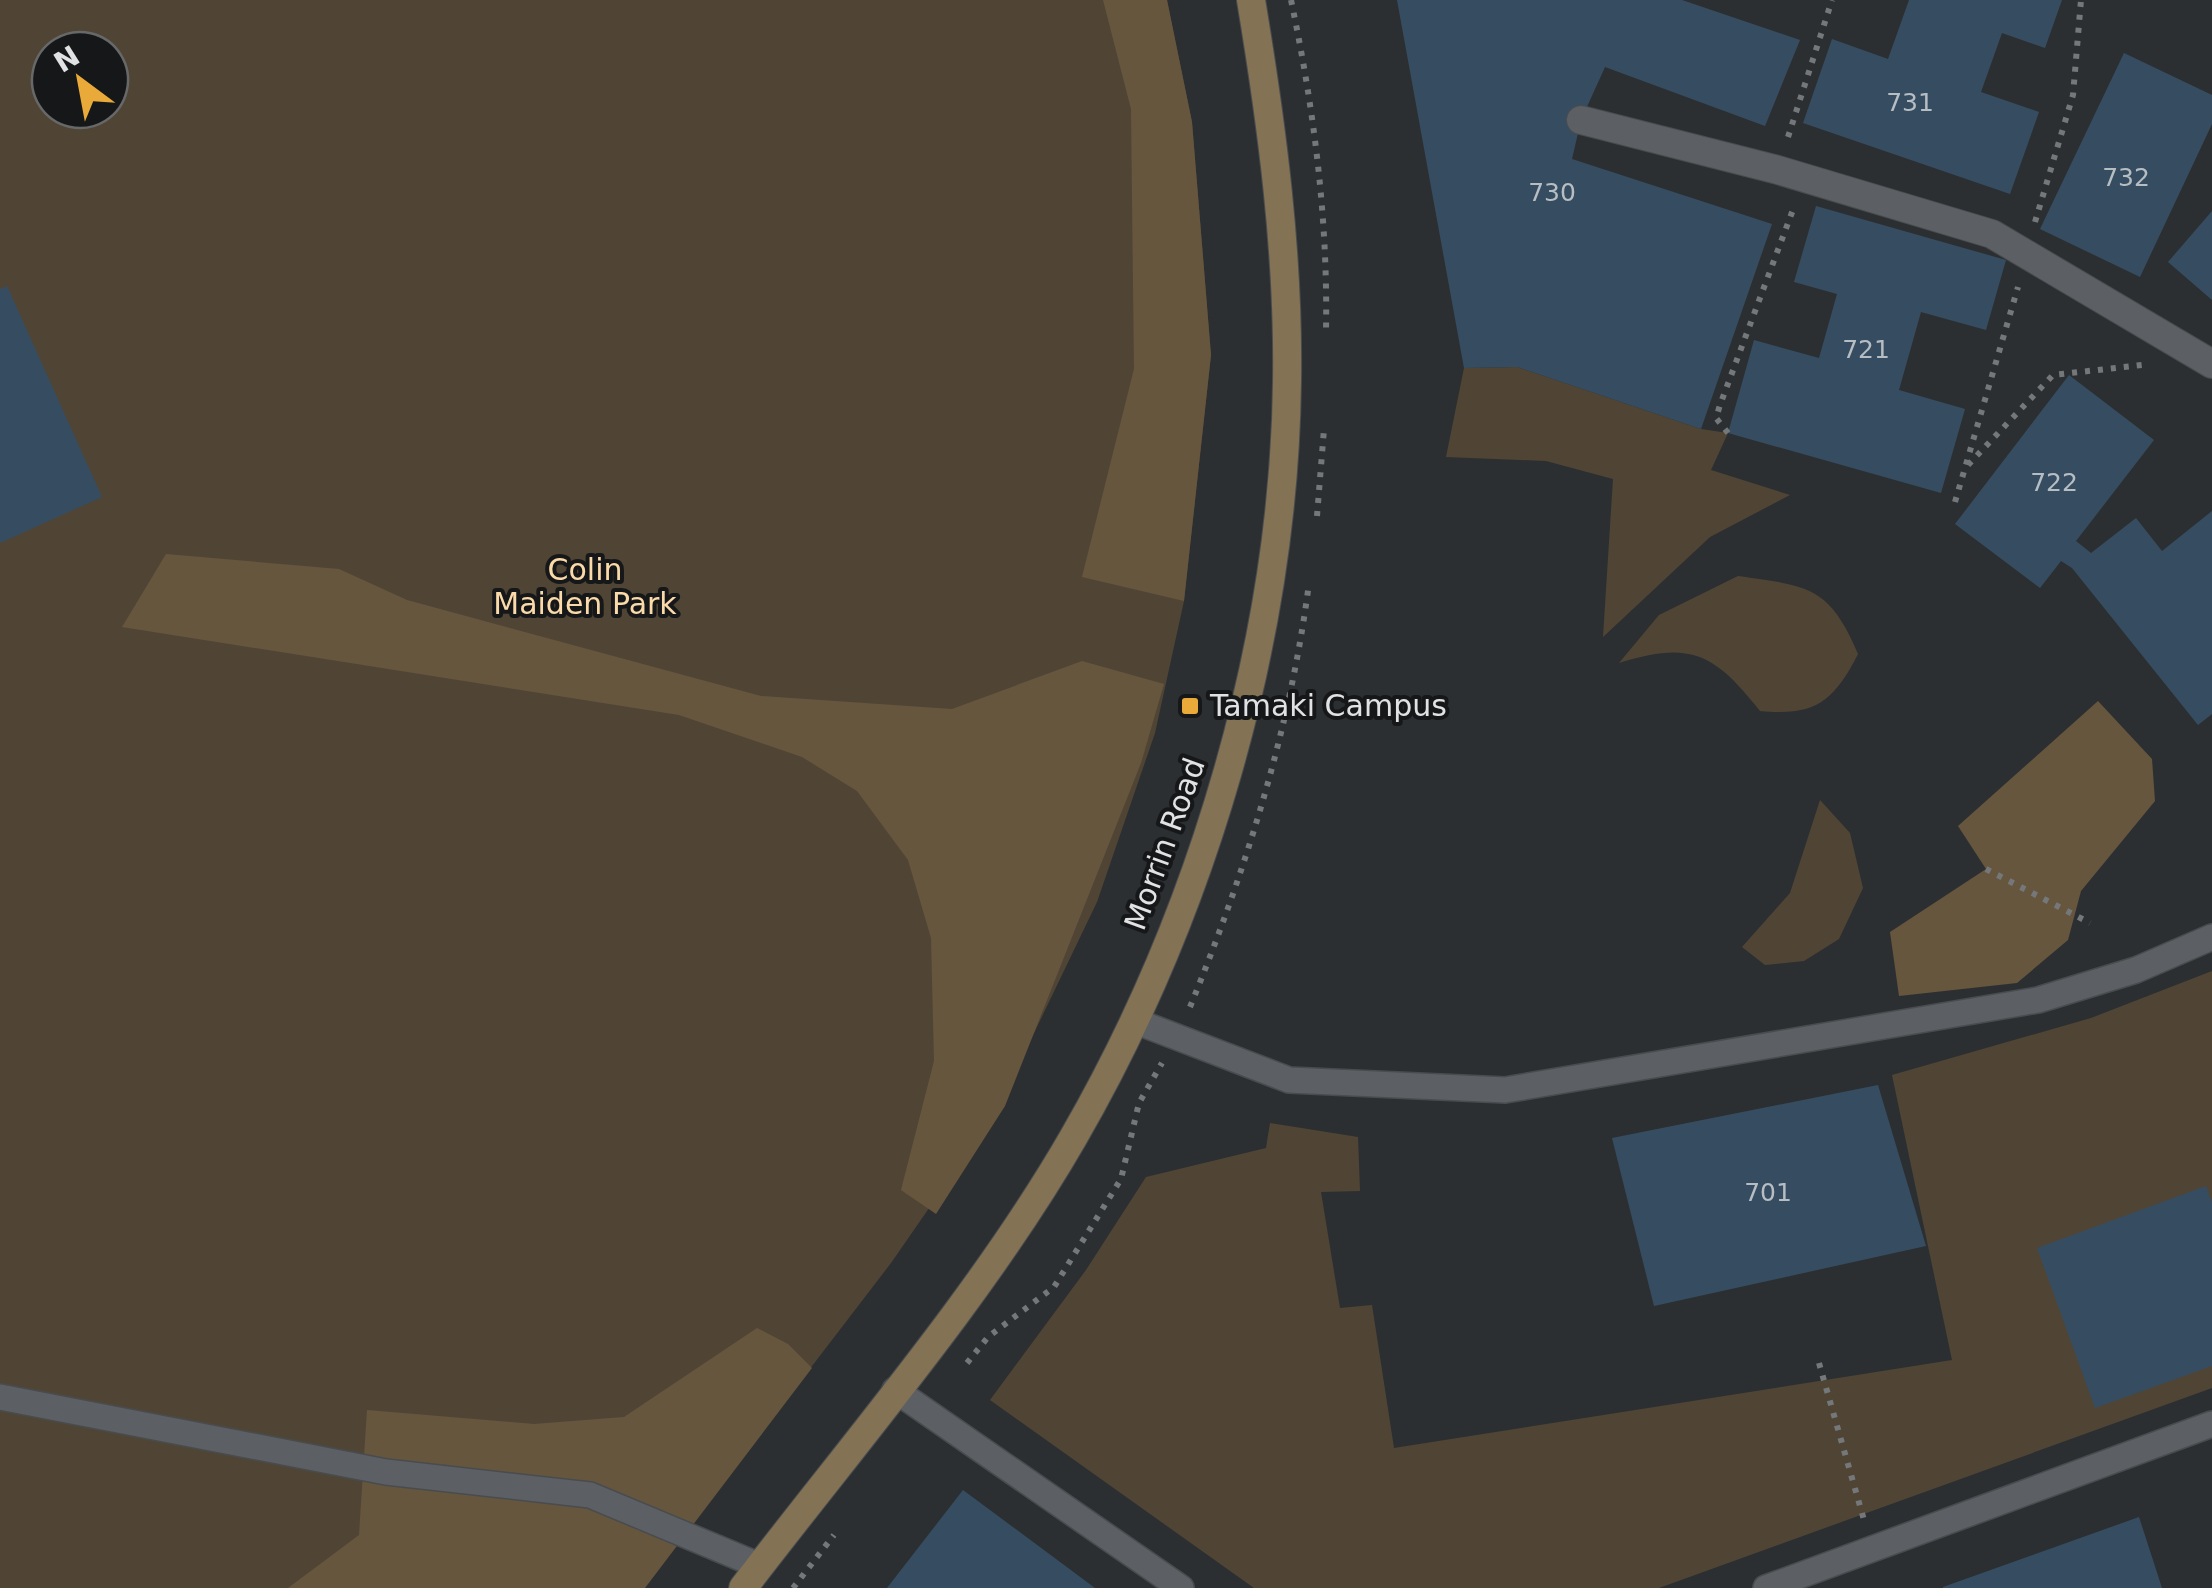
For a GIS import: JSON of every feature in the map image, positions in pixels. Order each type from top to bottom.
[{"type":"main road","name":"Morrin Road","points":[[752,1577],[1019,1222],[1072,1139],[1135,1022],[1213,826],[1237,734],[1278,526],[1287,382],[1282,246],[1270,118],[1251,0]]},
{"type":"street","points":[[1581,120],[1805,178],[1992,234],[2207,361]]},
{"type":"lane","points":[[1135,1022],[1289,1080],[1504,1090],[2038,1000],[2136,970],[2212,938]]},
{"type":"lane","points":[[894,1390],[1181,1588]]},
{"type":"lane","points":[[0,1398],[386,1472],[590,1495],[752,1577]]},
{"type":"lane","points":[[1766,1588],[2212,1424]]},
{"type":"path","points":[[1788,134],[1832,0]]},
{"type":"path","points":[[2049,166],[2073,95],[2081,0]]},
{"type":"path","points":[[1728,433],[1716,418],[1805,178]]},
{"type":"path","points":[[1965,468],[2054,375],[2207,361]]},
{"type":"path","points":[[1955,502],[1992,382]]},
{"type":"path","points":[[1986,869],[2090,922]]},
{"type":"path","points":[[1818,1363],[1872,1549]]},
{"type":"green space","name":"Colin Maiden Park","points":[[0,0],[1167,0],[1192,122],[1211,355],[1184,601],[1155,733],[1097,902],[1023,1056],[970,1149],[891,1263],[642,1588],[0,1588]]},
{"type":"green space","points":[[1517,367],[1701,429],[1728,433],[1711,470],[1790,495],[1710,537],[1603,637],[1613,479],[1546,461],[1446,457],[1464,368]]},
{"type":"green space","points":[[1738,576],[1799,587],[1813,593],[1837,614],[1858,654],[1840,684],[1820,703],[1795,711],[1760,711],[1715,665],[1683,653],[1644,656],[1619,663],[1659,615]]},
{"type":"green space","points":[[1820,800],[1850,833],[1863,888],[1839,939],[1804,961],[1765,965],[1742,947],[1790,893]]},
{"type":"green space","points":[[2212,971],[2212,1388],[1659,1588],[1254,1588],[990,1400],[1086,1270],[1146,1177],[1266,1148],[1270,1123],[1358,1137],[1360,1191],[1321,1192],[1340,1308],[1372,1305],[1394,1448],[1952,1360],[1892,1075],[2091,1018]]},
{"type":"shaded area","points":[[1103,0],[1167,0],[1192,122],[1211,355],[1184,601],[1082,577],[1134,369],[1131,109]]},
{"type":"shaded area","points":[[166,554],[339,569],[407,600],[761,696],[952,709],[1082,661],[1164,684],[1141,763],[1005,1106],[936,1214],[901,1190],[934,1061],[931,938],[908,860],[857,791],[802,757],[679,715],[122,627]]},
{"type":"shaded area","points":[[2098,701],[2152,759],[2155,801],[2081,891],[2068,940],[2017,983],[1899,996],[1890,932],[1986,869],[1958,826]]},
{"type":"shaded area","points":[[757,1328],[788,1344],[812,1368],[645,1588],[288,1588],[359,1535],[367,1410],[534,1424],[624,1417]]},
{"type":"building","points":[[1397,0],[1682,0],[1800,40],[1765,126],[1605,67],[1581,120],[1572,159],[1772,224],[1701,429],[1517,367],[1464,368]]},
{"type":"building","points":[[1909,0],[2062,0],[2045,48],[2002,33],[1981,92],[2039,112],[2010,194],[1803,123],[1832,39],[1888,59]]},
{"type":"building","points":[[2124,53],[2212,95],[2212,124],[2140,277],[2040,229]]},
{"type":"building","points":[[1816,206],[2006,260],[1986,330],[1921,312],[1899,390],[1965,409],[1941,493],[1728,433],[1754,340],[1819,358],[1837,294],[1794,282]]},
{"type":"building","points":[[2212,211],[2212,300],[2168,262]]},
{"type":"building","points":[[7,286],[102,497],[0,543],[0,289]]},
{"type":"building","points":[[2069,375],[2154,440],[2076,541],[2091,553],[2136,518],[2162,551],[2212,511],[2212,714],[2198,725],[2072,568],[2061,561],[2040,588],[1955,524]]},
{"type":"building","points":[[1878,1085],[1926,1246],[1654,1306],[1612,1138]]},
{"type":"building","points":[[2206,1186],[2212,1202],[2212,1366],[2095,1408],[2037,1248]]},
{"type":"building","points":[[963,1490],[1095,1588],[887,1588]]},
{"type":"building","points":[[2139,1517],[2162,1588],[1943,1588],[1943,1587]]},
{"type":"place","name":"Tamaki Campus","points":[[1190,706]]}]
